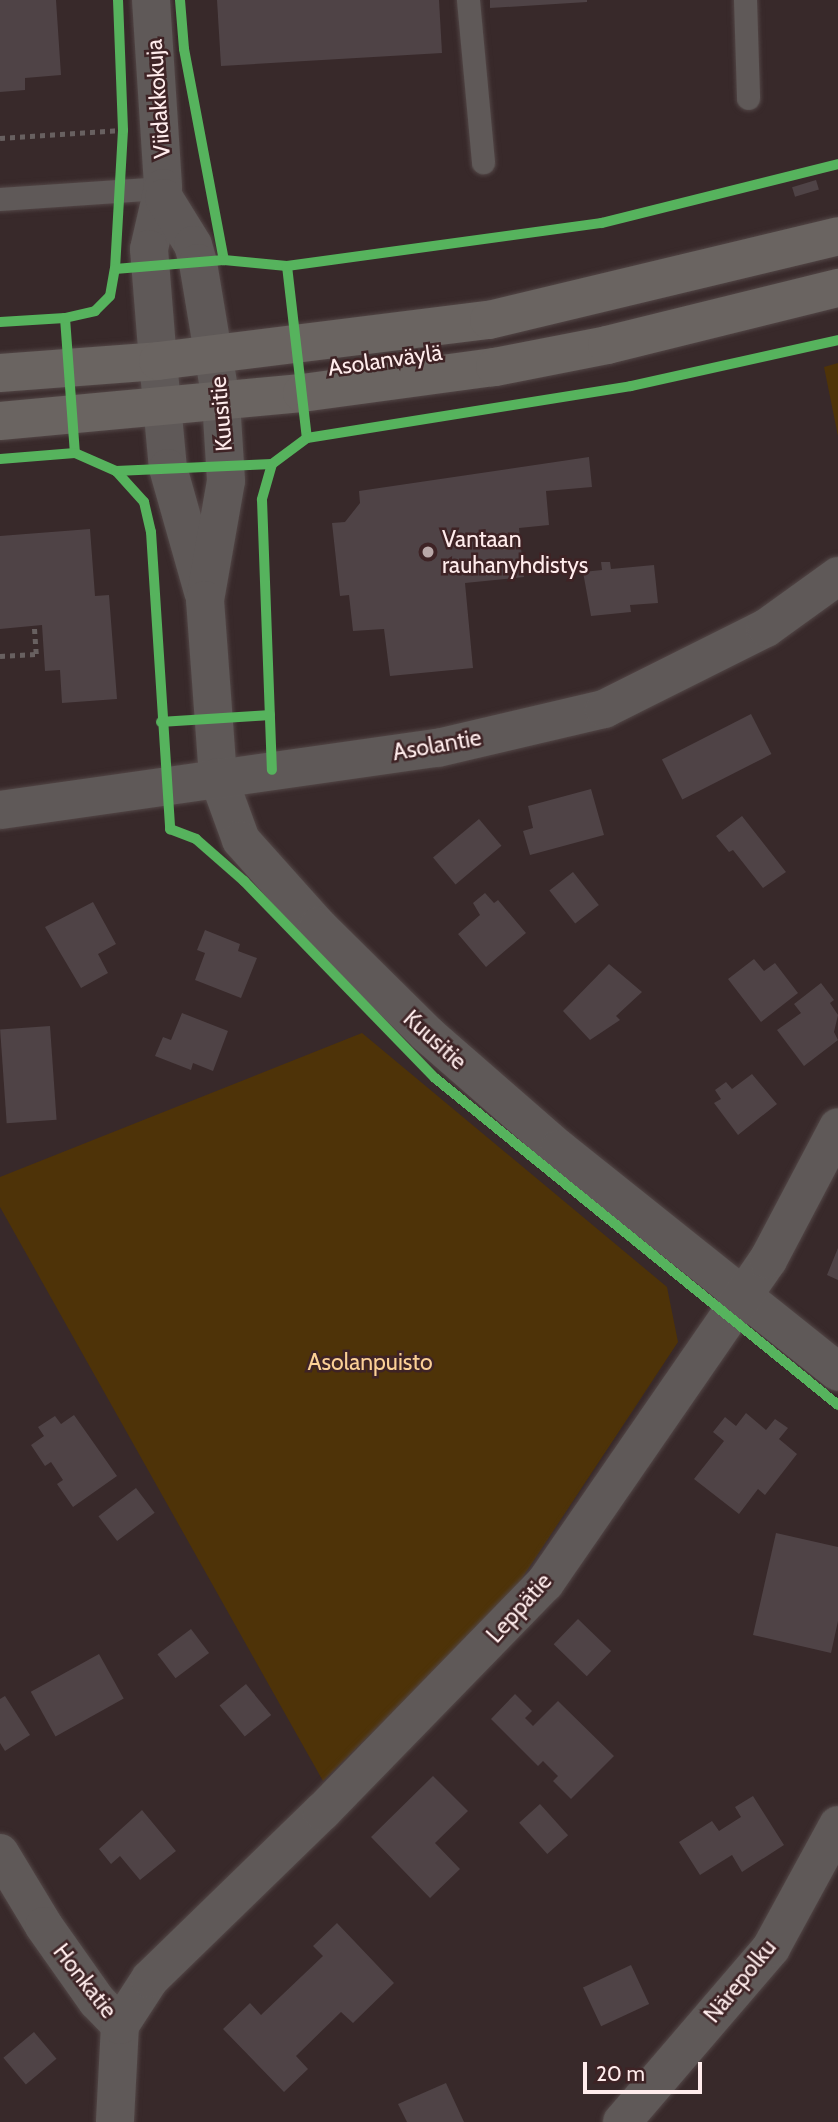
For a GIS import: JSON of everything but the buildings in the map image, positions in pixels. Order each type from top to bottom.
[{"type":"main road","name":"Asolanväylä","points":[[0,373],[158,360],[489,320],[838,236]]},
{"type":"main road","name":"Asolanväylä","points":[[0,421],[221,401],[508,364],[607,345],[838,288]]},
{"type":"street","name":"Viidakkokuja","points":[[151,0],[164,193],[149,249],[163,407]]},
{"type":"street","name":"Viidakkokuja","points":[[164,193],[193,245],[215,353]]},
{"type":"street","name":"Kuusitie","points":[[205,600],[226,481],[215,353]]},
{"type":"street","name":"Kuusitie","points":[[163,407],[168,468],[205,600],[218,777],[241,840],[318,926],[427,1034],[740,1298],[838,1372]]},
{"type":"street","name":"Asolantie","points":[[0,810],[166,790],[218,777],[438,748],[604,709],[766,628],[838,576]]},
{"type":"street","name":"Leppätie","points":[[120,2025],[150,1979],[321,1812],[545,1583],[768,1260],[838,1128]]},
{"type":"street","name":"Närepolku","points":[[622,2122],[771,1948],[838,1825]]},
{"type":"street","name":"Honkatie","points":[[0,1853],[44,1926],[120,2025],[115,2122]]},
{"type":"lane","points":[[468,0],[483,162]]},
{"type":"lane","points":[[746,0],[748,98]]},
{"type":"lane","points":[[0,199],[119,192],[164,193]]},
{"type":"path","points":[[119,192],[122,117]]},
{"type":"path","points":[[0,138],[122,130]]},
{"type":"path","points":[[0,656],[36,654],[34,626]]},
{"type":"green space","points":[[838,363],[838,436],[824,367]]},
{"type":"green space","name":"Asolanpuisto","points":[[362,1033],[667,1287],[678,1342],[509,1598],[323,1781],[0,1207],[0,1177]]},
{"type":"cycle path","points":[[115,269],[123,130],[118,0]]},
{"type":"cycle path","points":[[180,0],[184,49],[224,260]]},
{"type":"cycle path","points":[[0,322],[65,318],[95,311],[110,296],[115,269],[224,260],[287,266],[602,223],[838,164]]},
{"type":"cycle path","points":[[287,266],[307,438]]},
{"type":"cycle path","points":[[65,318],[75,453]]},
{"type":"cycle path","points":[[116,471],[272,464],[307,438],[631,386],[838,340]]},
{"type":"cycle path","points":[[0,459],[75,453],[116,471],[144,502],[151,532],[170,829],[196,839],[244,881],[435,1078],[838,1405]]},
{"type":"cycle path","points":[[272,464],[262,500],[272,770]]},
{"type":"cycle path","points":[[161,722],[270,715]]},
{"type":"place","name":"Vantaan rauhanyhdistys","points":[[428,552]]}]
